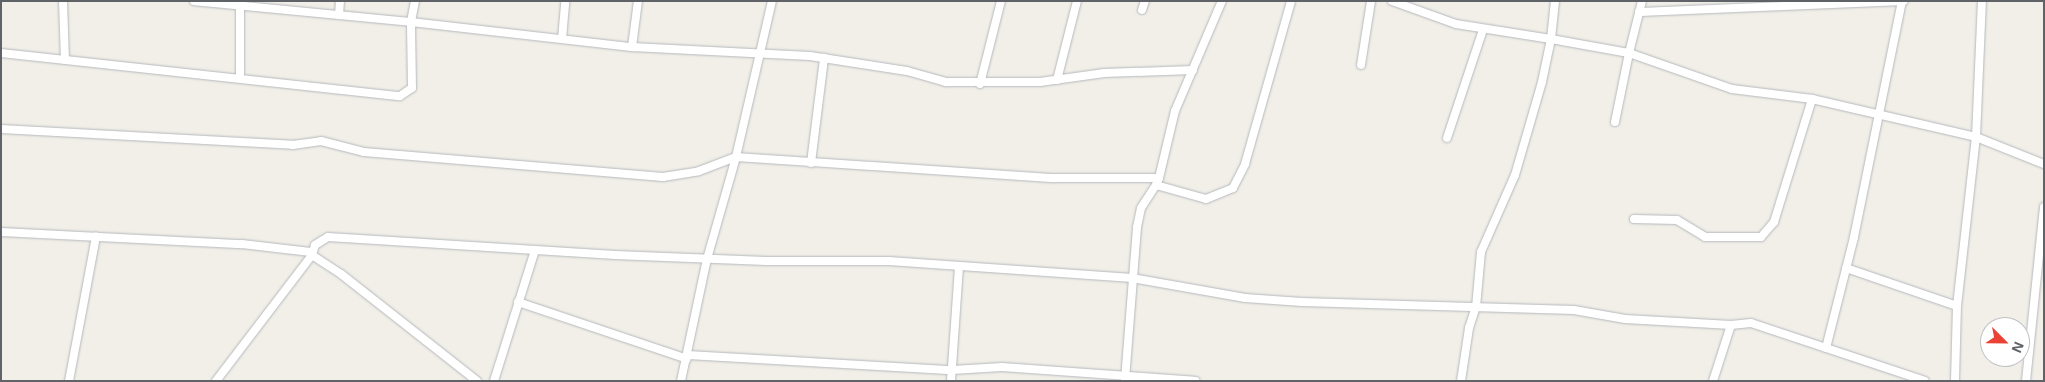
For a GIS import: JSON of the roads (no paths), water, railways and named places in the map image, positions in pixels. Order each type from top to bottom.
[{"type":"street","points":[[63,1],[65,60]]},
{"type":"street","points":[[194,1],[411,22],[632,48],[824,58],[907,71],[946,82],[980,84],[1056,80],[1121,72],[1193,70]]},
{"type":"street","points":[[339,15],[340,1]]},
{"type":"street","points":[[1,53],[240,77],[400,96],[408,94],[414,80],[411,22],[415,1]]},
{"type":"street","points":[[562,40],[565,1]]},
{"type":"street","points":[[632,48],[638,1]]},
{"type":"street","points":[[681,381],[688,357],[708,259],[736,157],[772,1]]},
{"type":"street","points":[[980,84],[1001,1]]},
{"type":"street","points":[[1056,80],[1077,1]]},
{"type":"street","points":[[1142,10],[1145,1]]},
{"type":"street","points":[[1125,378],[1132,278],[1140,208],[1157,182],[1175,111],[1222,1]]},
{"type":"street","points":[[1,129],[293,145],[321,141],[364,152],[663,177],[699,171],[736,157],[811,163],[972,170],[1054,178],[1157,182],[1206,199],[1234,188],[1244,164],[1291,1]]},
{"type":"street","points":[[1361,65],[1371,1]]},
{"type":"street","points":[[1392,1],[1483,30],[1551,39],[1629,53],[1732,89],[1812,99],[1976,137],[2044,164]]},
{"type":"street","points":[[1461,381],[1469,328],[1476,308],[1481,252],[1515,175],[1542,82],[1551,39],[1556,1]]},
{"type":"street","points":[[1615,122],[1642,1]]},
{"type":"street","points":[[1639,12],[1757,3],[1903,1],[1846,268],[1826,348]]},
{"type":"street","points":[[1955,381],[1957,306],[1976,137],[1982,1]]},
{"type":"street","points":[[240,5],[240,77]]},
{"type":"street","points":[[1447,138],[1483,30]]},
{"type":"street","points":[[811,163],[824,58]]},
{"type":"street","points":[[1634,219],[1677,220],[1704,237],[1761,237],[1774,222],[1812,99]]},
{"type":"street","points":[[2026,381],[2044,207]]},
{"type":"street","points":[[1,232],[96,236],[311,254],[356,285],[477,381]]},
{"type":"street","points":[[69,381],[96,236]]},
{"type":"street","points":[[216,381],[311,254],[315,245],[328,236],[708,259],[889,260],[1132,278],[1245,298],[1476,308],[1574,310],[1625,318],[1731,325],[1751,322],[1910,378],[1925,381]]},
{"type":"street","points":[[494,381],[535,250]]},
{"type":"street","points":[[951,381],[959,266]]},
{"type":"street","points":[[1846,268],[1957,306]]},
{"type":"street","points":[[518,302],[688,357],[952,370],[1002,367],[1125,378],[1195,381]]},
{"type":"street","points":[[1713,381],[1731,325]]}]
